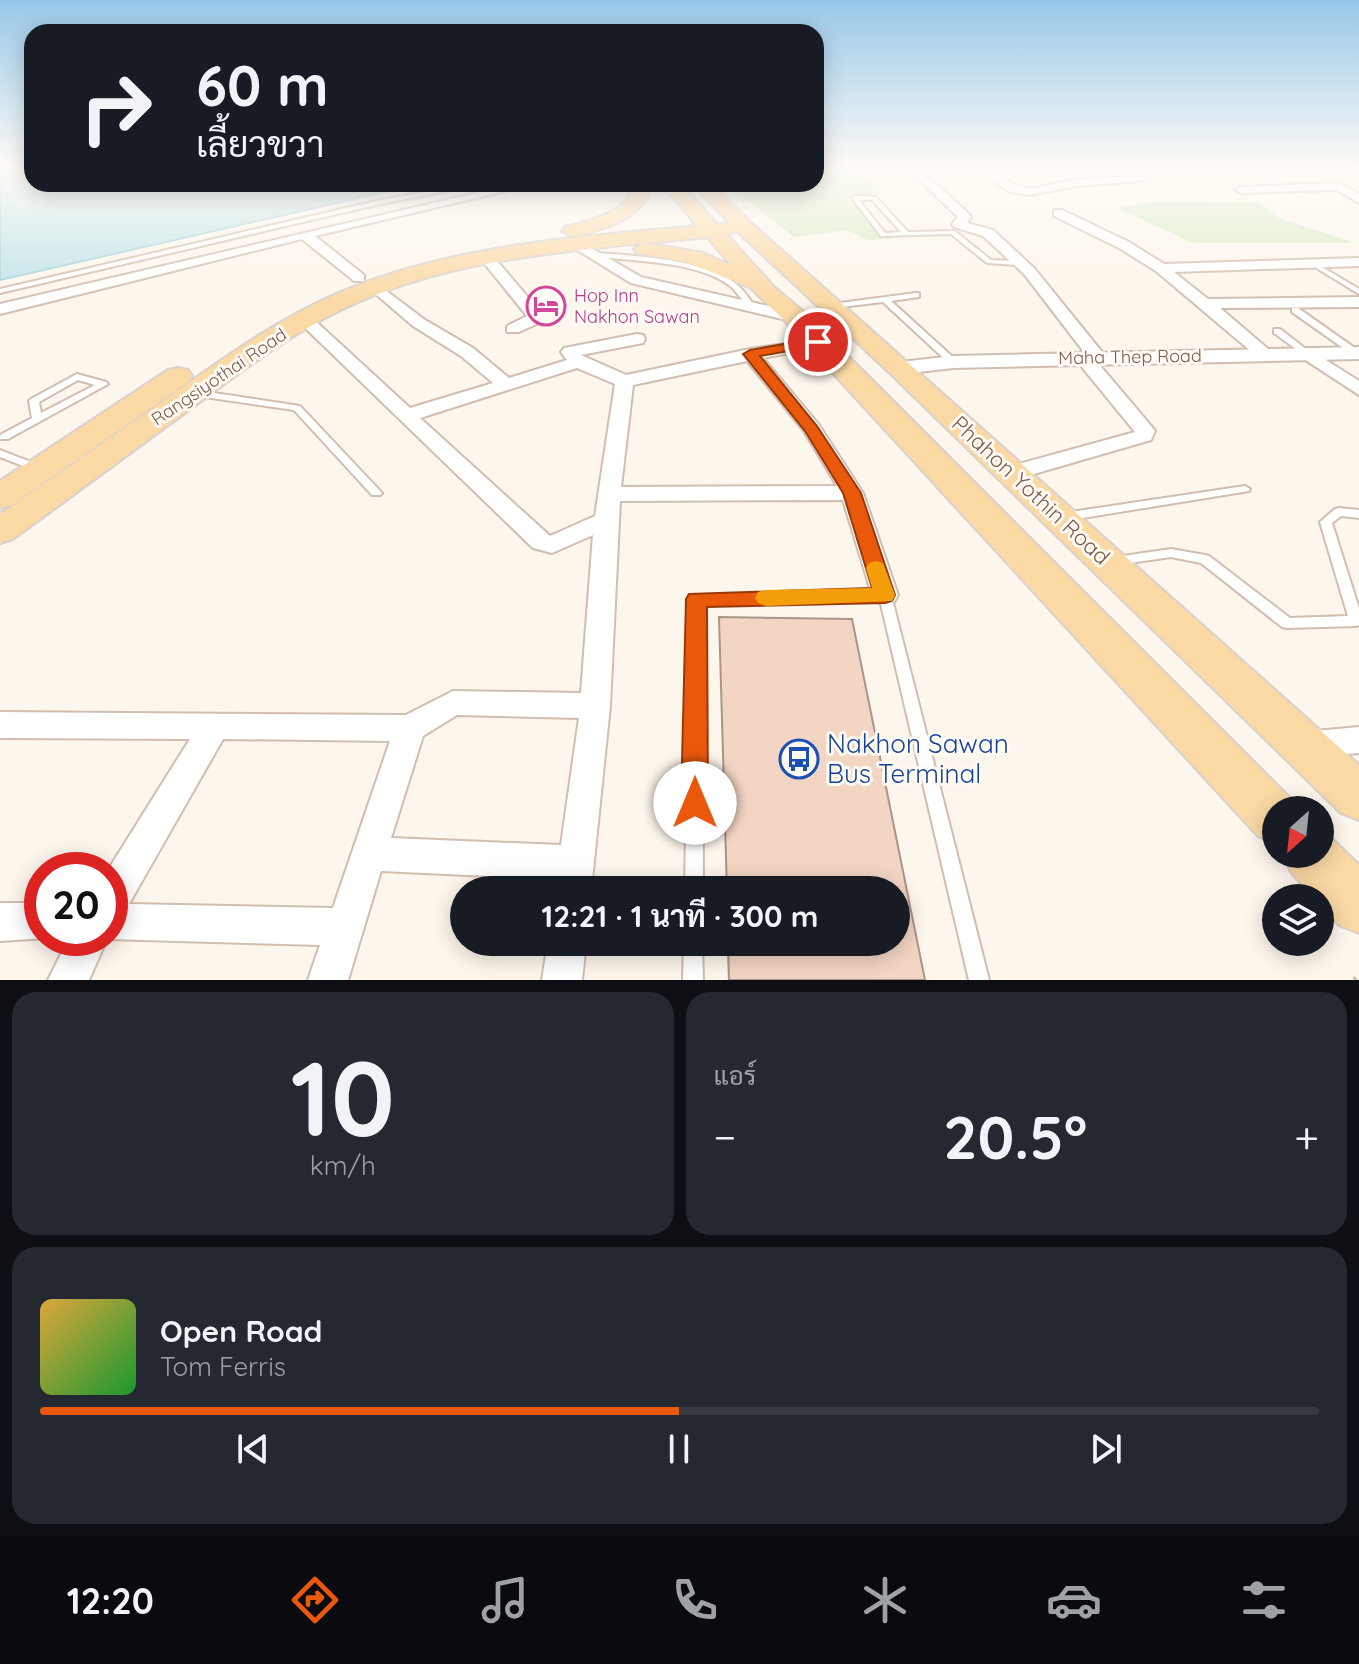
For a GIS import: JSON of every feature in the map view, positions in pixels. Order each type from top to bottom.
[{"type":"main road","points":[[545,238],[621,214]]},
{"type":"main road","name":"Phahon Yothin Road","points":[[710,214],[832,306],[901,368],[1359,797]]},
{"type":"main road","name":"Phahon Yothin Road","points":[[718,214],[760,300],[806,330],[1262,804]]},
{"type":"main road","name":"Rangsiyothai Road","points":[[0,497],[241,333],[314,296],[477,248],[545,238],[724,224]]},
{"type":"main road","name":"Rangsiyothai Road","points":[[0,531],[269,339],[367,282],[487,258],[587,250],[724,224]]},
{"type":"main road","points":[[587,250],[655,250],[695,258],[728,271],[760,300]]},
{"type":"main road","points":[[1323,868],[1359,905]]},
{"type":"street","points":[[0,309],[399,214]]},
{"type":"street","points":[[962,214],[965,217],[958,224],[988,233],[1020,263],[1145,431],[1144,436],[1012,473]]},
{"type":"street","points":[[1060,214],[1124,245],[1161,268],[1265,354]]},
{"type":"street","points":[[305,235],[419,323],[467,352],[505,384]]},
{"type":"street","points":[[587,250],[636,280],[760,300]]},
{"type":"street","points":[[487,258],[537,318],[513,329]]},
{"type":"street","points":[[1161,268],[1359,262]]},
{"type":"street","points":[[1206,304],[1359,302]]},
{"type":"street","points":[[305,320],[541,542],[552,545],[606,520]]},
{"type":"street","points":[[637,339],[570,352],[578,362],[624,381],[750,354],[806,330]]},
{"type":"street","points":[[1307,353],[1359,389]]},
{"type":"street","name":"Maha Thep Road","points":[[901,368],[953,362],[1090,357],[1358,353]]},
{"type":"street","points":[[750,354],[812,429],[852,493],[885,595]]},
{"type":"street","points":[[406,416],[578,362]]},
{"type":"street","points":[[574,876],[595,706],[606,520],[624,381]]},
{"type":"street","points":[[610,494],[852,493]]},
{"type":"street","points":[[0,725],[213,729],[410,728],[453,703],[595,706]]},
{"type":"street","points":[[328,980],[410,728]]},
{"type":"street","points":[[128,871],[213,729]]},
{"type":"street","points":[[1303,745],[1359,740]]},
{"type":"street","points":[[369,854],[565,876]]},
{"type":"street","points":[[0,922],[24,922]]},
{"type":"street","points":[[128,922],[345,927]]},
{"type":"street","points":[[68,980],[80,956]]},
{"type":"street","points":[[562,980],[565,956]]},
{"type":"lane","points":[[0,291],[330,214]]},
{"type":"lane","points":[[867,214],[883,235],[953,232],[989,262],[1020,263]]},
{"type":"lane","points":[[888,214],[906,234]]},
{"type":"lane","points":[[1312,263],[1359,292]]},
{"type":"lane","points":[[832,306],[916,295]]},
{"type":"lane","points":[[885,299],[953,362]]},
{"type":"lane","points":[[1295,310],[1358,353]]},
{"type":"lane","points":[[1277,331],[1307,353]]},
{"type":"lane","points":[[37,419],[34,401],[77,377],[103,384],[37,419],[1,443],[41,469]]},
{"type":"lane","points":[[193,393],[297,408],[376,493]]},
{"type":"lane","points":[[1060,518],[1245,489]]},
{"type":"lane","points":[[1108,563],[1171,553],[1205,559],[1287,623],[1356,621],[1326,522],[1339,512],[1359,514]]},
{"type":"lane","points":[[694,876],[696,599],[885,595],[979,980]]},
{"type":"lane","points":[[693,956],[693,980]]},
{"type":"path","points":[[1354,980],[1359,976]]},
{"type":"green space","points":[[764,214],[866,214],[897,238],[868,240],[847,230],[794,237]]},
{"type":"green space","points":[[1130,214],[1274,214],[1356,243],[1193,243]]},
{"type":"water","points":[[0,214],[290,214],[0,280]]},
{"type":"building","name":"Nakhon Sawan Bus Terminal","points":[[719,617],[852,619],[904,876],[727,876]]},
{"type":"building","name":"Nakhon Sawan Bus Terminal","points":[[910,906],[925,980],[729,980],[728,956],[910,956]]},
{"type":"slow traffic","points":[[766,598],[885,595],[876,568]]},
{"type":"place","name":"Hop Inn Nakhon Sawan","points":[[546,306]]},
{"type":"place","name":"Nakhon Sawan Bus Terminal","points":[[799,759]]},
{"type":"route","points":[[695,803],[696,599],[885,595],[852,493],[812,429],[750,354],[818,342]]}]
